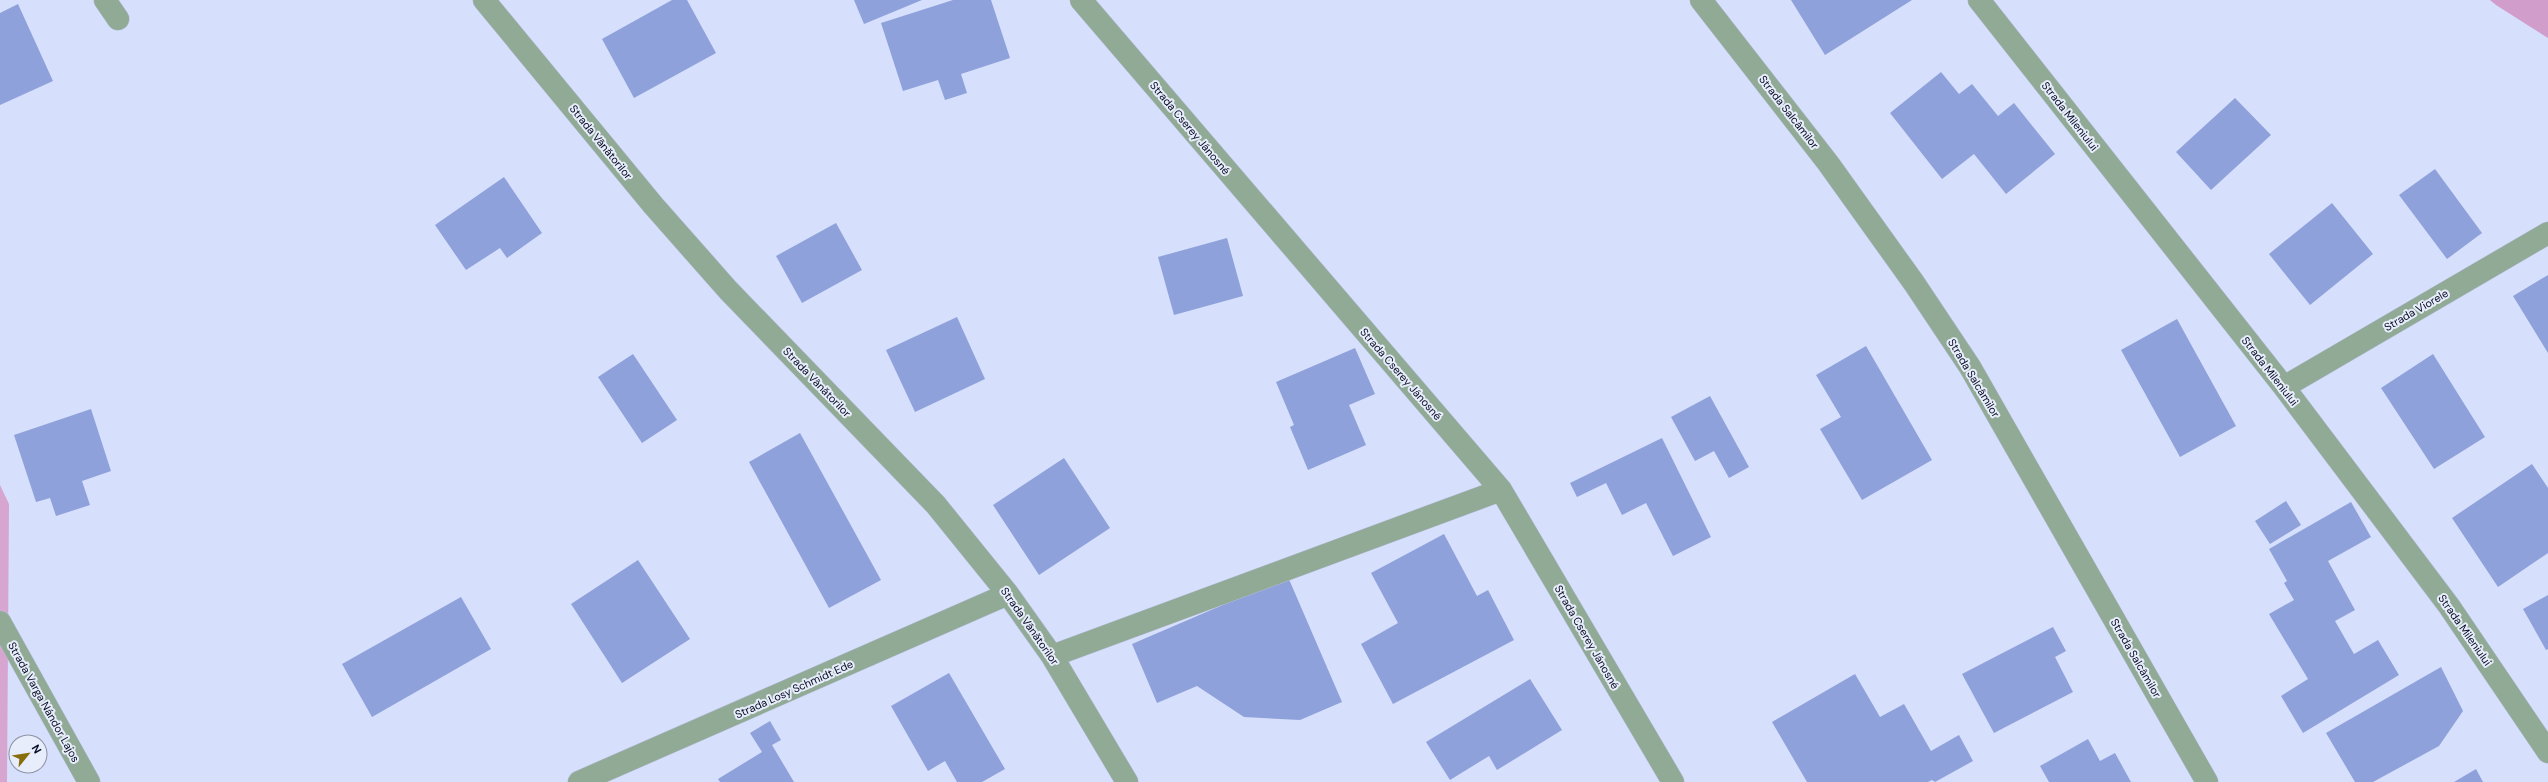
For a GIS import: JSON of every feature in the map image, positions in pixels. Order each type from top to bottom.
[{"type":"street","points":[[105,0],[118,18]]},
{"type":"street","name":"Strada Vânătorilor","points":[[484,0],[653,206],[728,290],[936,504],[1008,594],[1052,656],[1127,782]]},
{"type":"street","name":"Strada Cserey Jánosné","points":[[1080,0],[1501,490],[1673,782]]},
{"type":"street","name":"Strada Salcâmilor","points":[[1701,0],[1828,163],[1914,283],[1970,367],[2207,782]]},
{"type":"street","name":"Strada Mileniului","points":[[1979,0],[2284,387],[2449,606],[2548,752]]},
{"type":"street","name":"Strada Viorele","points":[[2284,387],[2548,233]]},
{"type":"street","points":[[1052,656],[1501,490]]},
{"type":"street","name":"Strada Losy Schmidt Ede","points":[[593,780],[1008,594]]},
{"type":"street","name":"Strada Varga Nándor Lajos","points":[[0,622],[89,782]]},
{"type":"shaded area","points":[[2490,0],[2548,0],[2548,38],[2496,5]]},
{"type":"shaded area","points":[[0,485],[9,504],[7,782],[0,782]]},
{"type":"building","points":[[672,0],[687,0],[716,53],[634,98],[602,39]]},
{"type":"building","points":[[854,0],[922,0],[864,24]]},
{"type":"building","points":[[953,0],[991,0],[1010,58],[961,74],[967,93],[945,100],[938,80],[903,91],[881,23]]},
{"type":"building","points":[[1791,0],[1912,0],[1825,55]]},
{"type":"building","points":[[18,4],[53,81],[0,105],[0,13]]},
{"type":"building","points":[[1941,72],[1959,94],[1972,84],[1998,116],[2014,103],[2055,154],[2006,194],[1974,154],[1942,179],[1890,113]]},
{"type":"building","points":[[2235,98],[2271,135],[2211,190],[2176,152]]},
{"type":"building","points":[[2435,169],[2482,233],[2447,259],[2399,195]]},
{"type":"building","points":[[504,177],[542,233],[507,258],[500,248],[466,270],[435,225]]},
{"type":"building","points":[[2332,203],[2373,254],[2310,305],[2269,254]]},
{"type":"building","points":[[836,223],[862,270],[802,303],[776,256]]},
{"type":"building","points":[[1227,238],[1243,296],[1174,315],[1158,257]]},
{"type":"building","points":[[2548,275],[2548,353],[2513,296]]},
{"type":"building","points":[[957,317],[985,379],[915,412],[886,350]]},
{"type":"building","points":[[2177,319],[2236,426],[2180,457],[2121,350]]},
{"type":"building","points":[[1866,346],[1932,460],[1862,500],[1820,429],[1841,417],[1816,375]]},
{"type":"building","points":[[1355,348],[1375,394],[1349,405],[1366,445],[1308,470],[1290,427],[1294,425],[1276,382]]},
{"type":"building","points":[[633,354],[677,420],[642,443],[598,377]]},
{"type":"building","points":[[2433,354],[2485,437],[2434,469],[2381,388]]},
{"type":"building","points":[[1710,396],[1749,467],[1729,478],[1714,451],[1695,461],[1671,417]]},
{"type":"building","points":[[91,409],[111,471],[82,481],[90,505],[56,516],[50,498],[36,502],[14,435]]},
{"type":"building","points":[[800,433],[881,580],[829,608],[749,462]]},
{"type":"building","points":[[1662,438],[1711,537],[1673,556],[1646,503],[1622,515],[1606,483],[1577,497],[1570,483]]},
{"type":"building","points":[[1064,458],[1110,528],[1039,575],[993,505]]},
{"type":"building","points":[[2532,464],[2548,488],[2548,553],[2498,587],[2452,518]]},
{"type":"building","points":[[2286,501],[2301,525],[2270,544],[2255,521]]},
{"type":"building","points":[[2351,502],[2371,537],[2328,561],[2355,610],[2335,621],[2354,654],[2378,640],[2399,675],[2303,733],[2281,696],[2308,679],[2269,614],[2294,600],[2284,583],[2287,581],[2269,549]]},
{"type":"building","points":[[1444,534],[1477,596],[1488,590],[1514,640],[1393,704],[1361,644],[1398,623],[1371,573]]},
{"type":"building","points":[[638,560],[690,639],[622,683],[571,604]]},
{"type":"building","points":[[1288,577],[1342,702],[1300,720],[1244,717],[1197,686],[1157,703],[1132,644]]},
{"type":"building","points":[[2548,595],[2548,649],[2546,650],[2523,609]]},
{"type":"building","points":[[461,597],[491,649],[372,717],[342,664]]},
{"type":"building","points":[[2053,627],[2066,651],[2055,657],[2073,692],[1994,733],[1962,674]]},
{"type":"building","points":[[2441,667],[2463,711],[2439,746],[2373,782],[2355,782],[2326,733]]},
{"type":"building","points":[[949,673],[1005,769],[982,782],[957,782],[945,761],[928,771],[891,706]]},
{"type":"building","points":[[1855,674],[1880,717],[1904,704],[1931,751],[1959,735],[1973,761],[1935,782],[1932,780],[1928,782],[1807,782],[1772,722]]},
{"type":"building","points":[[1530,679],[1562,730],[1497,770],[1489,756],[1450,780],[1426,742]]},
{"type":"building","points":[[770,721],[781,740],[772,745],[794,782],[720,782],[718,779],[762,752],[750,733]]},
{"type":"building","points":[[2088,739],[2100,761],[2115,753],[2131,782],[2049,782],[2040,766]]},
{"type":"building","points":[[2476,769],[2483,782],[2454,782]]}]
